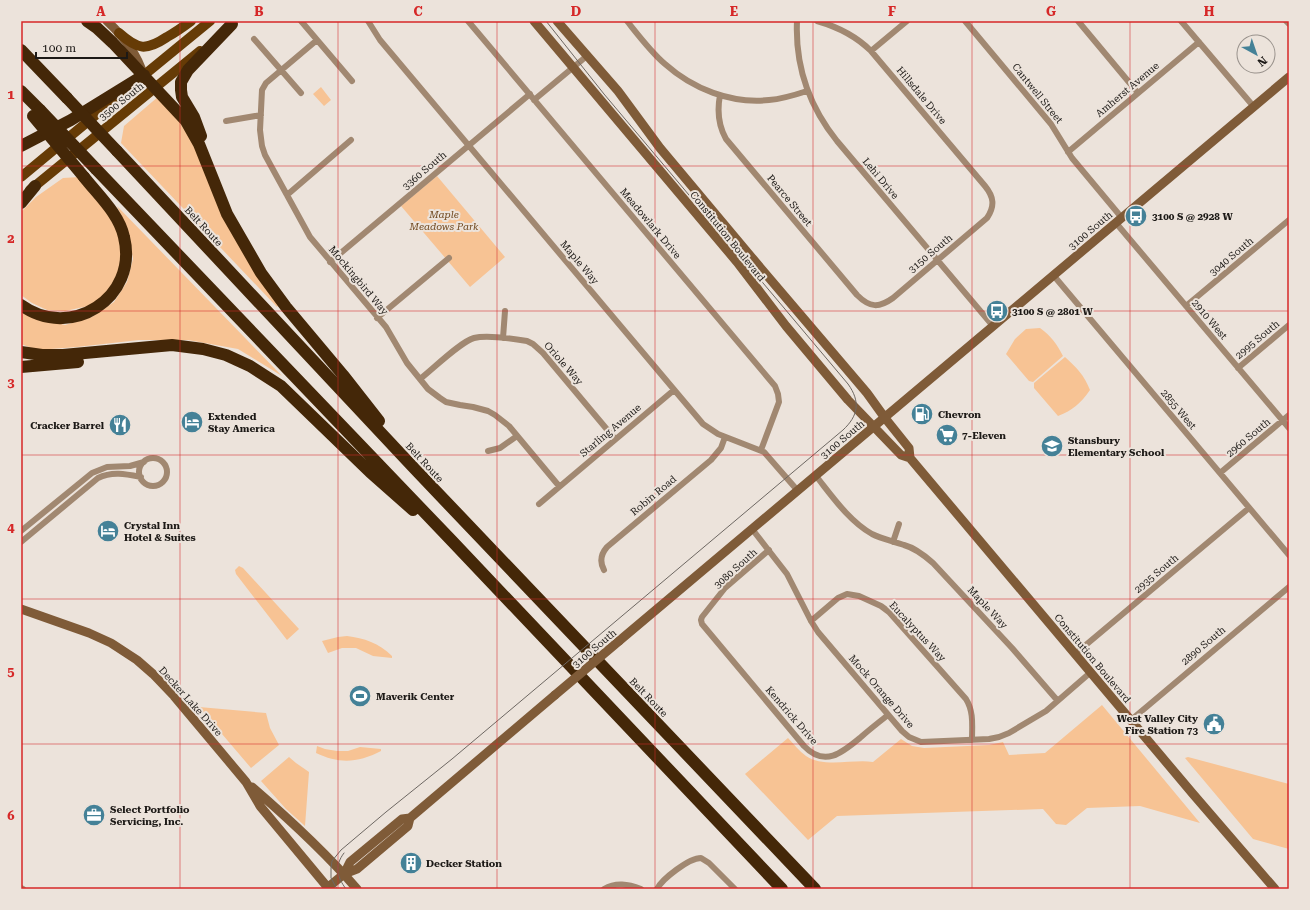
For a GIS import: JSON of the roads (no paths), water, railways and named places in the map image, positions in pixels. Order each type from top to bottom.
[{"type":"highway","points":[[87,21],[114,43],[186,121],[195,135],[227,214],[261,272],[286,307],[370,409],[412,466]]},
{"type":"highway","points":[[203,154],[202,138],[197,124],[182,96],[180,90],[181,82],[188,70],[234,22]]},
{"type":"highway","name":"Belt Route","points":[[21,50],[412,466],[815,889]]},
{"type":"highway","points":[[21,146],[84,112],[144,75]]},
{"type":"highway","points":[[21,91],[84,177],[113,213],[123,232],[126,246],[126,260],[120,281],[103,303],[92,311],[79,316],[66,318],[47,317],[33,313],[21,305]]},
{"type":"highway","points":[[21,101],[96,169],[782,889]]},
{"type":"highway","points":[[21,203],[35,186]]},
{"type":"highway","points":[[21,352],[57,355],[163,346],[192,346],[226,355],[250,366],[287,391],[390,490],[452,541]]},
{"type":"highway","points":[[21,367],[184,351],[220,357],[242,364],[261,373]]},
{"type":"main road","points":[[107,21],[119,33],[139,61],[144,75]]},
{"type":"main road","points":[[119,33],[137,45],[149,47],[158,44],[191,21]]},
{"type":"main road","name":"3500 South","points":[[21,177],[210,21]]},
{"type":"main road","name":"Constitution Boulevard","points":[[534,21],[737,262],[786,326],[848,400],[901,455],[910,458],[1275,889]]},
{"type":"main road","name":"Constitution Boulevard","points":[[557,21],[588,55],[627,103],[660,148],[867,393],[909,448],[910,458]]},
{"type":"main road","name":"3500 South","points":[[21,198],[234,22]]},
{"type":"main road","name":"3100 South","points":[[328,888],[344,874],[350,862],[402,819],[410,818],[1289,77]]},
{"type":"main road","name":"Decker Lake Drive","points":[[21,609],[89,633],[111,643],[137,660],[167,688],[246,782],[313,842],[357,889]]},
{"type":"main road","name":"Decker Lake Drive","points":[[246,782],[260,806],[328,888]]},
{"type":"street","points":[[301,21],[352,81]]},
{"type":"street","name":"Maple Way","points":[[368,21],[380,40],[674,390],[708,428],[725,437],[761,450],[769,457],[798,491]]},
{"type":"street","name":"Meadowlark Drive","points":[[468,21],[775,386],[779,402],[761,450]]},
{"type":"street","points":[[627,21],[654,53],[675,73],[720,96],[737,99],[768,100],[791,96],[807,91]]},
{"type":"street","name":"Lehi Drive","points":[[797,21],[798,52],[803,78],[807,91],[818,114],[831,133],[993,326]]},
{"type":"street","name":"Hillsdale Drive","points":[[817,21],[843,31],[858,40],[871,51],[985,186],[992,196],[993,204]]},
{"type":"street","points":[[871,51],[907,21]]},
{"type":"street","name":"Cantwell Street","points":[[965,21],[1048,120],[1068,152],[1119,220]]},
{"type":"street","points":[[1078,21],[1138,93]]},
{"type":"street","points":[[1181,21],[1254,107]]},
{"type":"street","points":[[1286,21],[1289,24]]},
{"type":"street","points":[[254,39],[301,93]]},
{"type":"street","name":"Mockingbird Way","points":[[317,40],[263,87],[260,115],[260,130],[263,151],[310,237],[390,333],[407,363],[420,379],[434,394],[446,402],[481,408],[495,415],[509,426],[559,486]]},
{"type":"street","name":"Amherst Avenue","points":[[1068,152],[1199,42]]},
{"type":"street","points":[[534,100],[588,55]]},
{"type":"street","name":"3360 South","points":[[330,262],[530,94]]},
{"type":"street","name":"Pearce Street","points":[[720,96],[718,108],[719,119],[726,139],[857,295],[870,305]]},
{"type":"street","points":[[226,121],[260,115]]},
{"type":"street","points":[[287,195],[351,140]]},
{"type":"street","name":"3150 South","points":[[870,305],[880,305],[889,301],[987,218],[993,204]]},
{"type":"street","name":"2910 West","points":[[1119,220],[1186,306],[1289,428]]},
{"type":"street","name":"3040 South","points":[[1186,306],[1289,220]]},
{"type":"street","points":[[377,318],[449,258]]},
{"type":"street","name":"2855 West","points":[[1054,276],[1289,555]]},
{"type":"street","points":[[502,338],[505,310]]},
{"type":"street","name":"2995 South","points":[[1238,368],[1289,325]]},
{"type":"street","name":"Oriole Way","points":[[420,379],[466,341],[479,337],[527,341],[538,348],[615,439]]},
{"type":"street","name":"Starling Avenue","points":[[539,504],[674,390]]},
{"type":"street","name":"2960 South","points":[[1220,473],[1289,415]]},
{"type":"street","points":[[488,451],[500,448],[517,436]]},
{"type":"street","name":"Robin Road","points":[[604,570],[601,563],[601,558],[607,547],[711,460],[721,448],[725,437]]},
{"type":"street","points":[[21,531],[92,473],[107,467],[130,466],[152,459],[160,461],[166,466],[166,478],[161,484],[153,486],[146,484],[140,478],[128,474],[103,475],[21,542]]},
{"type":"street","points":[[140,478],[140,469],[144,462]]},
{"type":"street","name":"Maple Way","points":[[816,476],[855,522],[873,535],[916,550],[933,563],[1012,648],[1057,700]]},
{"type":"street","name":"2935 South","points":[[1075,654],[1249,508]]},
{"type":"street","points":[[893,542],[898,524]]},
{"type":"street","name":"Mock Orange Drive","points":[[752,529],[787,574],[818,632],[905,734],[917,741],[989,739],[1004,735],[1046,711],[1091,672]]},
{"type":"street","name":"3080 South","points":[[701,620],[725,588],[769,550]]},
{"type":"street","name":"2890 South","points":[[1131,720],[1289,586]]},
{"type":"street","name":"Eucalyptus Way","points":[[811,621],[838,598],[848,594],[860,596],[881,606],[889,612],[966,699],[971,712],[972,740]]},
{"type":"street","name":"Kendrick Drive","points":[[701,620],[702,624],[804,746],[813,754],[827,757],[841,753],[888,714]]},
{"type":"street","points":[[657,889],[663,880],[691,861],[701,858],[709,863],[734,889]]},
{"type":"street","points":[[604,889],[618,884],[629,885],[641,889]]},
{"type":"tram line","points":[[337,889],[331,878],[331,868],[332,861],[341,850],[452,759],[843,430],[855,414],[855,397],[848,384],[604,94],[546,21]]},
{"type":"tram line","points":[[344,853],[339,862],[338,871],[340,880],[346,889]]},
{"type":"place","name":"3100 S @ 2928 W","points":[[1136,216]]},
{"type":"place","name":"3100 S @ 2801 W","points":[[997,311]]},
{"type":"place","name":"Chevron","points":[[922,414]]},
{"type":"place","name":"Extended Stay America","points":[[192,422]]},
{"type":"place","name":"Cracker Barrel","points":[[120,425]]},
{"type":"place","name":"7-Eleven","points":[[947,435]]},
{"type":"place","name":"Stansbury Elementary School","points":[[1052,446]]},
{"type":"place","name":"Crystal Inn Hotel & Suites","points":[[108,531]]},
{"type":"place","name":"Maverik Center","points":[[360,696]]},
{"type":"place","name":"West Valley City Fire Station 73","points":[[1214,724]]},
{"type":"place","name":"Select Portfolio Servicing, Inc.","points":[[94,815]]},
{"type":"place","name":"Decker Station","points":[[411,863]]},
{"type":"park label","name":"Maple Meadows Park","points":[[444,220]]}]
